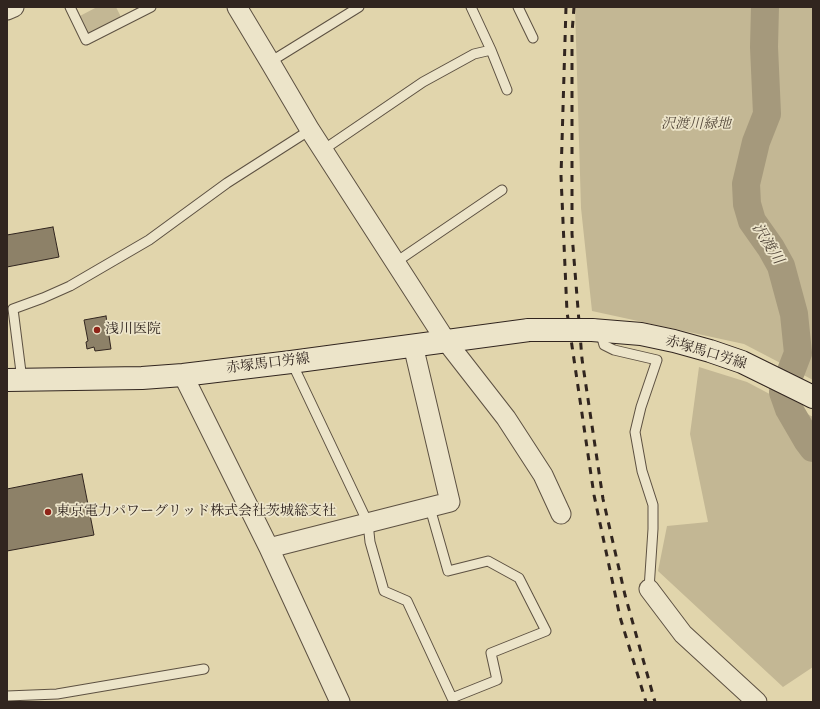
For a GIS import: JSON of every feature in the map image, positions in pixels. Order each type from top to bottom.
[{"type":"main road","name":"赤塚馬口労線","points":[[15,380],[142,378],[183,375],[529,330],[596,330],[641,334],[710,351],[742,362],[813,397]]},
{"type":"street","points":[[7,10],[14,7]]},
{"type":"street","points":[[237,7],[310,130],[446,341],[506,418],[543,475],[561,514]]},
{"type":"street","points":[[269,548],[450,502],[413,345]]},
{"type":"street","points":[[183,375],[269,548],[340,702]]},
{"type":"street","points":[[649,589],[683,634],[757,702]]},
{"type":"lane","points":[[70,7],[86,40],[151,7]]},
{"type":"lane","points":[[270,62],[359,7]]},
{"type":"lane","points":[[471,7],[491,50],[507,90]]},
{"type":"lane","points":[[518,7],[533,38]]},
{"type":"lane","points":[[323,150],[423,82],[474,54],[491,50]]},
{"type":"lane","points":[[15,380],[13,309],[70,286],[149,240],[227,183],[310,130]]},
{"type":"lane","points":[[396,262],[502,190]]},
{"type":"lane","points":[[596,330],[604,345],[614,350],[657,360],[635,432],[642,471],[653,505],[649,589]]},
{"type":"lane","points":[[291,362],[368,523],[370,542],[384,591],[407,601],[452,698],[497,680],[491,653],[546,631],[519,578],[488,561],[448,571],[430,508]]},
{"type":"lane","points":[[7,696],[57,694],[204,669]]},
{"type":"green space","points":[[97,7],[116,7],[121,17],[87,35],[78,17]]},
{"type":"green space","name":"沢渡川緑地","points":[[575,7],[813,7],[813,380],[744,344],[592,311],[581,208]]},
{"type":"green space","points":[[699,367],[747,382],[813,417],[813,667],[783,687],[658,571],[667,526],[708,522],[690,434]]},
{"type":"building","points":[[53,227],[59,257],[7,267],[7,235]]},
{"type":"building","name":"浅川医院","points":[[106,316],[111,349],[95,351],[94,347],[87,349],[86,342],[88,341],[84,320]]},
{"type":"building","name":"東京電力パワーグリッド株式会社茨城総支社","points":[[82,474],[94,535],[7,551],[7,489]]},
{"type":"waterway","name":"沢渡川","points":[[765,7],[764,47],[767,114],[756,142],[746,184],[747,204],[752,221],[771,248],[781,266],[794,314],[798,353],[783,392],[789,409],[813,448]]},
{"type":"railway","points":[[566,7],[561,176],[567,312],[594,495],[620,617],[646,702]]},
{"type":"railway","points":[[574,7],[572,33],[572,234],[582,359],[603,499],[625,595],[655,702]]},
{"type":"place","name":"浅川医院","points":[[97,330]]},
{"type":"place","name":"東京電力パワーグリッド株式会社茨城総支社","points":[[48,512]]}]
